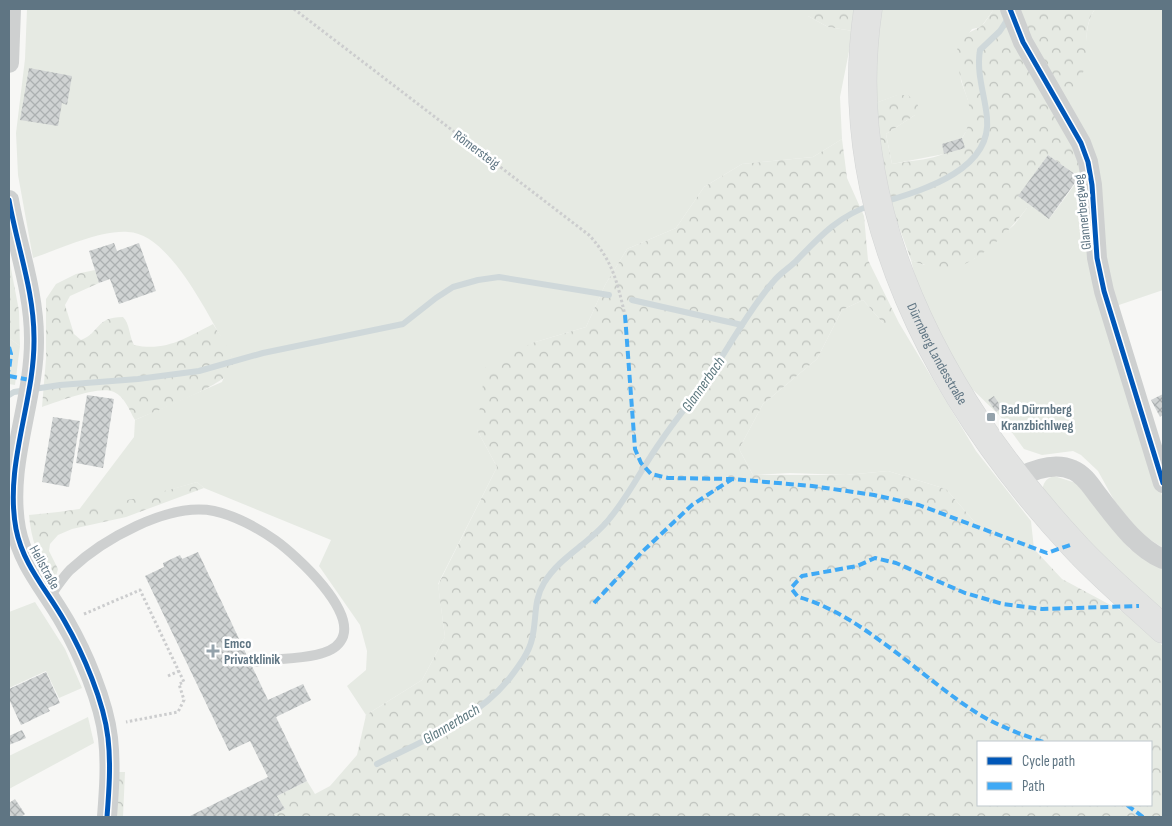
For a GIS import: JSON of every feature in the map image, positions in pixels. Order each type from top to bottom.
[{"type":"main road","name":"Dürrnberg Landesstraße","points":[[868,9],[862,60],[863,124],[878,208],[901,278],[922,328],[951,383],[1018,478],[1073,544],[1163,629]]},
{"type":"street","points":[[9,63],[12,9]]},
{"type":"street","name":"Glannerbergweg","points":[[1010,9],[1023,42],[1081,143],[1088,162],[1092,185],[1097,258],[1104,291],[1163,483]]},
{"type":"street","name":"Hellstraße","points":[[9,200],[28,284],[34,338],[33,363],[15,469],[16,526],[26,560],[65,622],[98,699],[108,736],[107,817]]},
{"type":"street","points":[[1018,478],[1041,468],[1064,467],[1075,470],[1086,479],[1116,520],[1151,553],[1163,559]]},
{"type":"lane","points":[[49,597],[68,572],[86,556],[114,538],[156,518],[188,510],[213,511],[240,521],[282,546],[308,568],[330,595],[344,623],[341,642],[334,649],[301,657],[257,662]]},
{"type":"path","points":[[65,622],[140,590],[184,682],[179,684],[184,700],[178,712],[123,722]]},
{"type":"path","points":[[168,676],[179,671]]},
{"type":"green space","points":[[27,9],[808,9],[808,16],[828,27],[853,31],[840,97],[842,139],[813,157],[742,164],[704,187],[676,228],[627,249],[605,285],[586,327],[532,343],[477,430],[497,467],[438,584],[445,637],[422,680],[366,715],[347,686],[366,670],[367,651],[360,625],[319,566],[331,540],[204,488],[197,482],[132,501],[78,511],[134,437],[135,420],[222,382],[232,357],[189,282],[160,247],[144,236],[128,232],[105,234],[33,258],[18,175],[16,133],[25,59]]},
{"type":"green space","points":[[808,9],[856,9],[853,31],[828,27],[808,16]]},
{"type":"green space","points":[[878,9],[994,9],[981,27],[972,29],[958,48],[961,81],[969,103],[971,117],[968,128],[962,138],[944,154],[892,164],[886,134],[915,115],[898,95],[873,104]]},
{"type":"green space","points":[[994,9],[1095,9],[1088,23],[1085,61],[1080,81],[1056,111],[1084,172],[1079,177],[1048,155],[1019,196],[1030,204],[1015,223],[994,244],[971,261],[960,266],[944,268],[920,264],[911,260],[889,199],[873,104],[897,95],[908,95],[918,105],[915,115],[886,134],[892,164],[934,157],[953,148],[964,136],[970,112],[958,64],[958,46],[964,36],[982,26]]},
{"type":"green space","points":[[1095,9],[1163,9],[1163,290],[1116,306],[1064,103],[1075,86],[1081,71],[1088,24]]},
{"type":"green space","points":[[842,139],[847,178],[864,216],[868,260],[899,323],[883,323],[863,300],[842,310],[817,359],[763,404],[739,449],[753,475],[846,475],[888,471],[946,489],[979,527],[1034,549],[1062,579],[1129,615],[1163,646],[1163,817],[275,817],[274,814],[285,809],[277,796],[307,781],[315,794],[330,786],[357,755],[366,715],[422,680],[445,637],[438,585],[497,467],[477,430],[485,368],[532,343],[586,327],[605,285],[627,249],[676,228],[704,187],[742,164],[813,157]]},
{"type":"green space","points":[[1084,172],[1163,500],[1163,548],[1140,533],[1115,502],[1098,471],[1081,455],[1073,451],[1042,455],[1024,449],[1000,416],[968,385],[952,364],[916,280],[911,260],[924,265],[974,259],[1014,225],[1030,204],[1050,218]]},
{"type":"green space","points":[[9,258],[19,311],[20,346],[9,338]]},
{"type":"green space","points":[[95,270],[99,283],[70,296],[65,305],[74,334],[81,340],[92,333],[102,322],[114,318],[123,317],[127,323],[134,345],[145,347],[156,347],[175,342],[213,324],[230,352],[233,364],[232,369],[217,383],[172,405],[135,420],[121,397],[107,390],[89,392],[42,407],[46,359],[46,299],[56,284],[76,274]]},
{"type":"green space","points":[[863,300],[883,323],[899,323],[976,451],[1031,521],[1034,549],[979,527],[946,489],[888,471],[846,475],[790,473],[753,475],[739,449],[763,404],[817,359],[842,310]]},
{"type":"green space","points":[[9,338],[20,346],[15,385],[9,384]]},
{"type":"green space","points":[[1054,476],[1076,483],[1130,549],[1163,569],[1163,613],[1090,545],[1042,493],[1045,482]]},
{"type":"green space","points":[[197,482],[204,488],[126,517],[72,529],[58,535],[50,544],[49,551],[58,569],[56,576],[50,579],[36,548],[31,532],[29,515],[114,503]]},
{"type":"green space","points":[[35,602],[65,649],[82,688],[59,698],[46,671],[9,688],[9,612]]},
{"type":"green space","points":[[88,717],[94,743],[9,789],[9,756]]},
{"type":"green space","points":[[119,772],[125,772],[123,817],[115,817]]},
{"type":"building","points":[[29,68],[72,76],[67,105],[62,103],[58,126],[20,120]]},
{"type":"building","points":[[962,138],[965,148],[944,154],[942,144]]},
{"type":"building","points":[[1048,155],[1079,177],[1049,219],[1018,196]]},
{"type":"building","points":[[114,243],[117,251],[139,243],[156,291],[119,304],[110,279],[99,283],[89,251]]},
{"type":"building","points":[[1163,394],[1163,415],[1160,417],[1151,400]]},
{"type":"building","points":[[87,395],[114,399],[103,468],[76,463]]},
{"type":"building","points":[[994,396],[1002,408],[996,412],[988,400]]},
{"type":"building","points":[[53,417],[80,421],[69,487],[42,482]]},
{"type":"building","name":"Emco Privatklinik","points":[[198,552],[268,700],[303,684],[311,700],[276,717],[307,781],[277,796],[285,809],[274,814],[275,817],[188,817],[268,777],[250,741],[229,751],[145,576],[164,567],[163,563],[180,555],[182,559]]},
{"type":"building","points":[[46,672],[60,703],[48,708],[50,711],[21,725],[9,699],[9,689]]},
{"type":"building","points":[[22,730],[26,738],[9,745],[9,736]]},
{"type":"building","points":[[15,799],[25,814],[21,817],[9,817],[9,803]]},
{"type":"waterway","name":"Glannerbach","points":[[884,202],[935,184],[952,175],[967,164],[978,151],[986,136],[987,118],[979,68],[980,50],[1000,31],[1009,17]]},
{"type":"waterway","name":"Glannerbach","points":[[377,764],[430,738],[464,718],[480,707],[509,679],[523,660],[531,644],[538,597],[544,583],[558,565],[594,535],[617,509],[673,423],[706,381],[764,293],[779,276],[832,227],[850,214],[872,205]]},
{"type":"waterway","points":[[9,395],[14,392],[60,385],[138,379],[199,371],[263,353],[403,324],[453,287],[478,280],[499,277],[609,295]]},
{"type":"waterway","points":[[632,300],[742,325]]},
{"type":"marked path","points":[[625,315],[635,449],[641,463],[651,474],[668,478],[732,479],[812,486],[874,495],[919,505],[1047,553],[1073,544]]},
{"type":"marked path","points":[[9,347],[11,354],[9,371]]},
{"type":"marked path","points":[[9,376],[30,380]]},
{"type":"marked path","points":[[594,603],[642,552],[692,505],[732,479]]},
{"type":"marked path","points":[[1040,741],[985,718],[956,699],[868,632],[845,617],[821,605],[798,597],[791,588],[802,576],[857,566],[875,558],[896,563],[965,593],[1003,604],[1042,609],[1139,606]]},
{"type":"marked path","points":[[1128,806],[1143,817]]},
{"type":"cycle path","points":[[1010,9],[1023,42],[1081,143],[1088,162],[1092,185],[1097,258],[1104,291],[1163,483]]},
{"type":"cycle path","points":[[9,200],[28,286],[34,338],[30,385],[14,481],[13,505],[16,529],[19,542],[30,566],[72,634],[102,709],[109,748],[107,817]]},
{"type":"place","name":"Bad Dürrnberg Kranzbichlweg","points":[[991,417]]},
{"type":"place","name":"Emco Privatklinik","points":[[213,651]]}]
